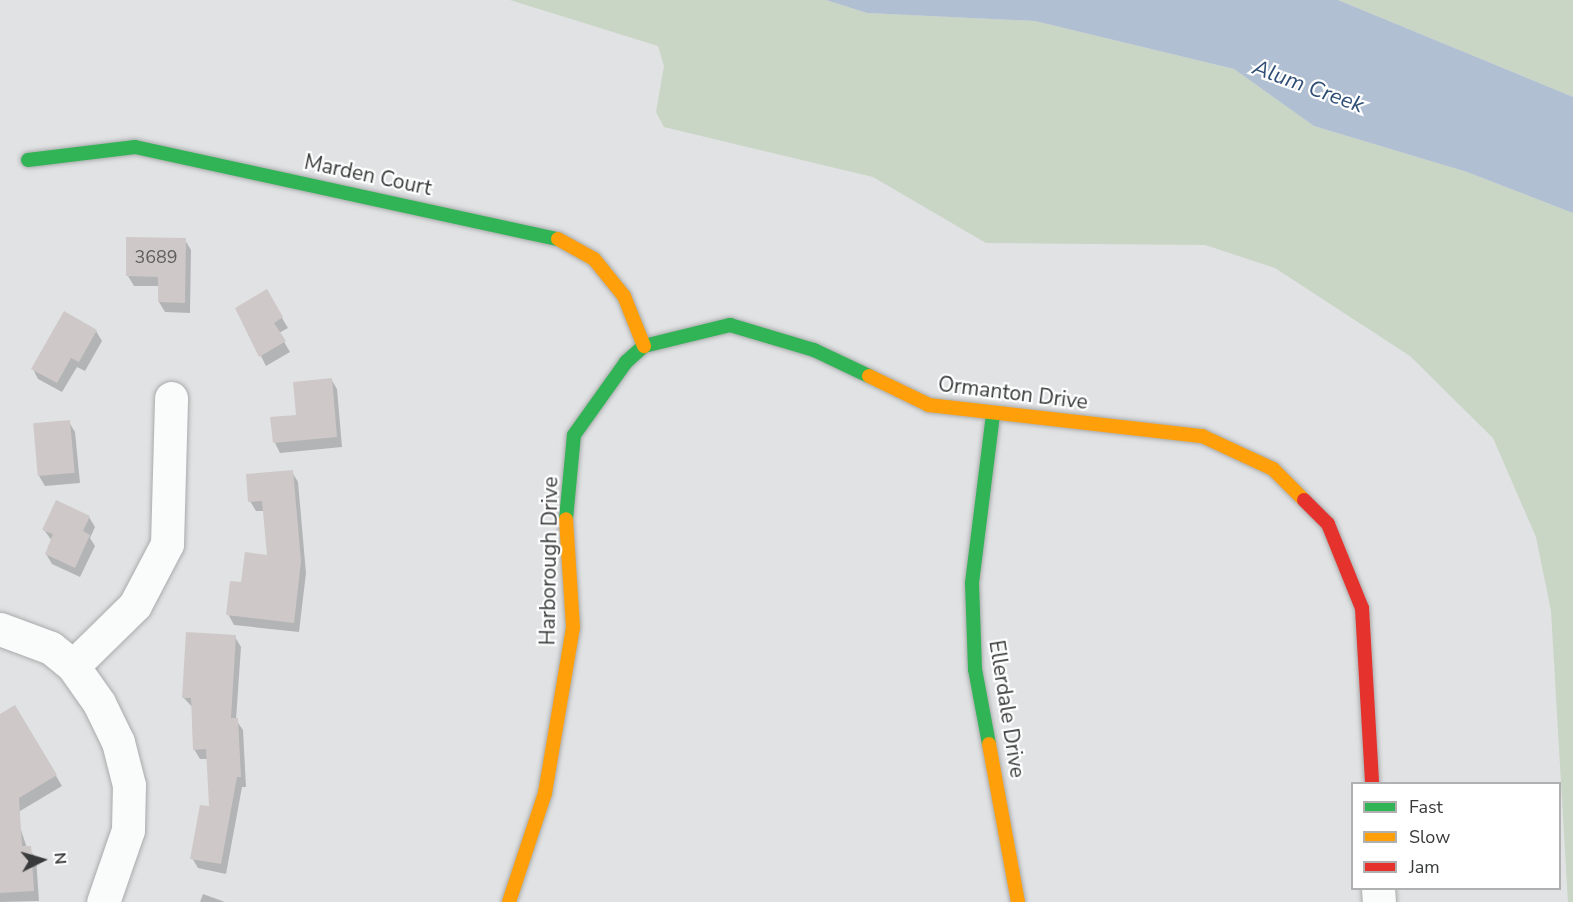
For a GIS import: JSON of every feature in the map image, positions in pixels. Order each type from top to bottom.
[{"type":"street","name":"Marden Court","points":[[28,160],[135,147],[552,235],[594,259],[624,296],[644,346]]},
{"type":"street","name":"Ormanton Drive","points":[[644,346],[730,325],[814,350],[929,405],[1202,436],[1273,469],[1328,524],[1362,608],[1372,782]]},
{"type":"street","name":"Harborough Drive","points":[[509,902],[545,793],[573,627],[566,524],[574,435],[626,362],[644,346]]},
{"type":"street","points":[[73,666],[135,605],[167,544],[171,398]]},
{"type":"street","name":"Ellerdale Drive","points":[[993,414],[972,583],[975,669],[1018,902]]},
{"type":"street","points":[[0,629],[51,648],[73,666],[99,703],[118,742],[129,785],[128,830],[103,902]]},
{"type":"green space","points":[[510,0],[826,0],[867,13],[1035,21],[1234,69],[1314,126],[1467,172],[1573,213],[1573,902],[1568,902],[1551,611],[1536,537],[1493,438],[1410,356],[1275,268],[1205,245],[986,243],[873,177],[664,127],[656,112],[664,66],[658,46]]},
{"type":"green space","points":[[1338,0],[1573,0],[1573,97]]},
{"type":"water","name":"Alum Creek","points":[[826,0],[1338,0],[1573,97],[1573,213],[1467,172],[1314,126],[1234,69],[1035,21],[867,13]]},
{"type":"building","points":[[126,237],[186,238],[185,303],[158,302],[158,277],[126,276]]},
{"type":"building","points":[[267,289],[283,317],[274,323],[286,341],[259,357],[235,308]]},
{"type":"building","points":[[64,311],[97,330],[79,362],[71,358],[57,383],[31,369]]},
{"type":"building","points":[[332,378],[337,437],[273,443],[270,417],[296,415],[293,382]]},
{"type":"building","points":[[70,420],[75,473],[38,476],[33,423]]},
{"type":"building","points":[[293,470],[301,561],[294,623],[226,615],[230,581],[241,582],[245,552],[267,555],[262,501],[248,502],[246,474]]},
{"type":"building","points":[[56,500],[90,516],[83,531],[90,535],[75,568],[45,554],[53,534],[42,530]]},
{"type":"building","points":[[186,632],[236,635],[231,718],[238,718],[241,777],[237,777],[221,864],[190,859],[200,805],[209,806],[206,749],[193,750],[191,698],[182,698]]},
{"type":"building","points":[[15,705],[57,775],[19,798],[22,846],[31,846],[34,891],[0,893],[0,714]]},
{"type":"traffic: fast","points":[[28,160],[135,147],[558,239]]},
{"type":"traffic: fast","points":[[566,519],[574,435],[626,362],[644,346],[730,325],[814,350],[869,376]]},
{"type":"traffic: fast","points":[[989,744],[975,669],[972,583],[993,414]]},
{"type":"traffic: slow","points":[[558,239],[594,259],[624,296],[644,346]]},
{"type":"traffic: slow","points":[[869,376],[929,405],[1202,436],[1273,469],[1304,500]]},
{"type":"traffic: slow","points":[[509,902],[545,793],[573,627],[566,519]]},
{"type":"traffic: slow","points":[[989,744],[1018,902]]},
{"type":"traffic: jam","points":[[1304,500],[1328,524],[1362,608],[1372,782]]}]
